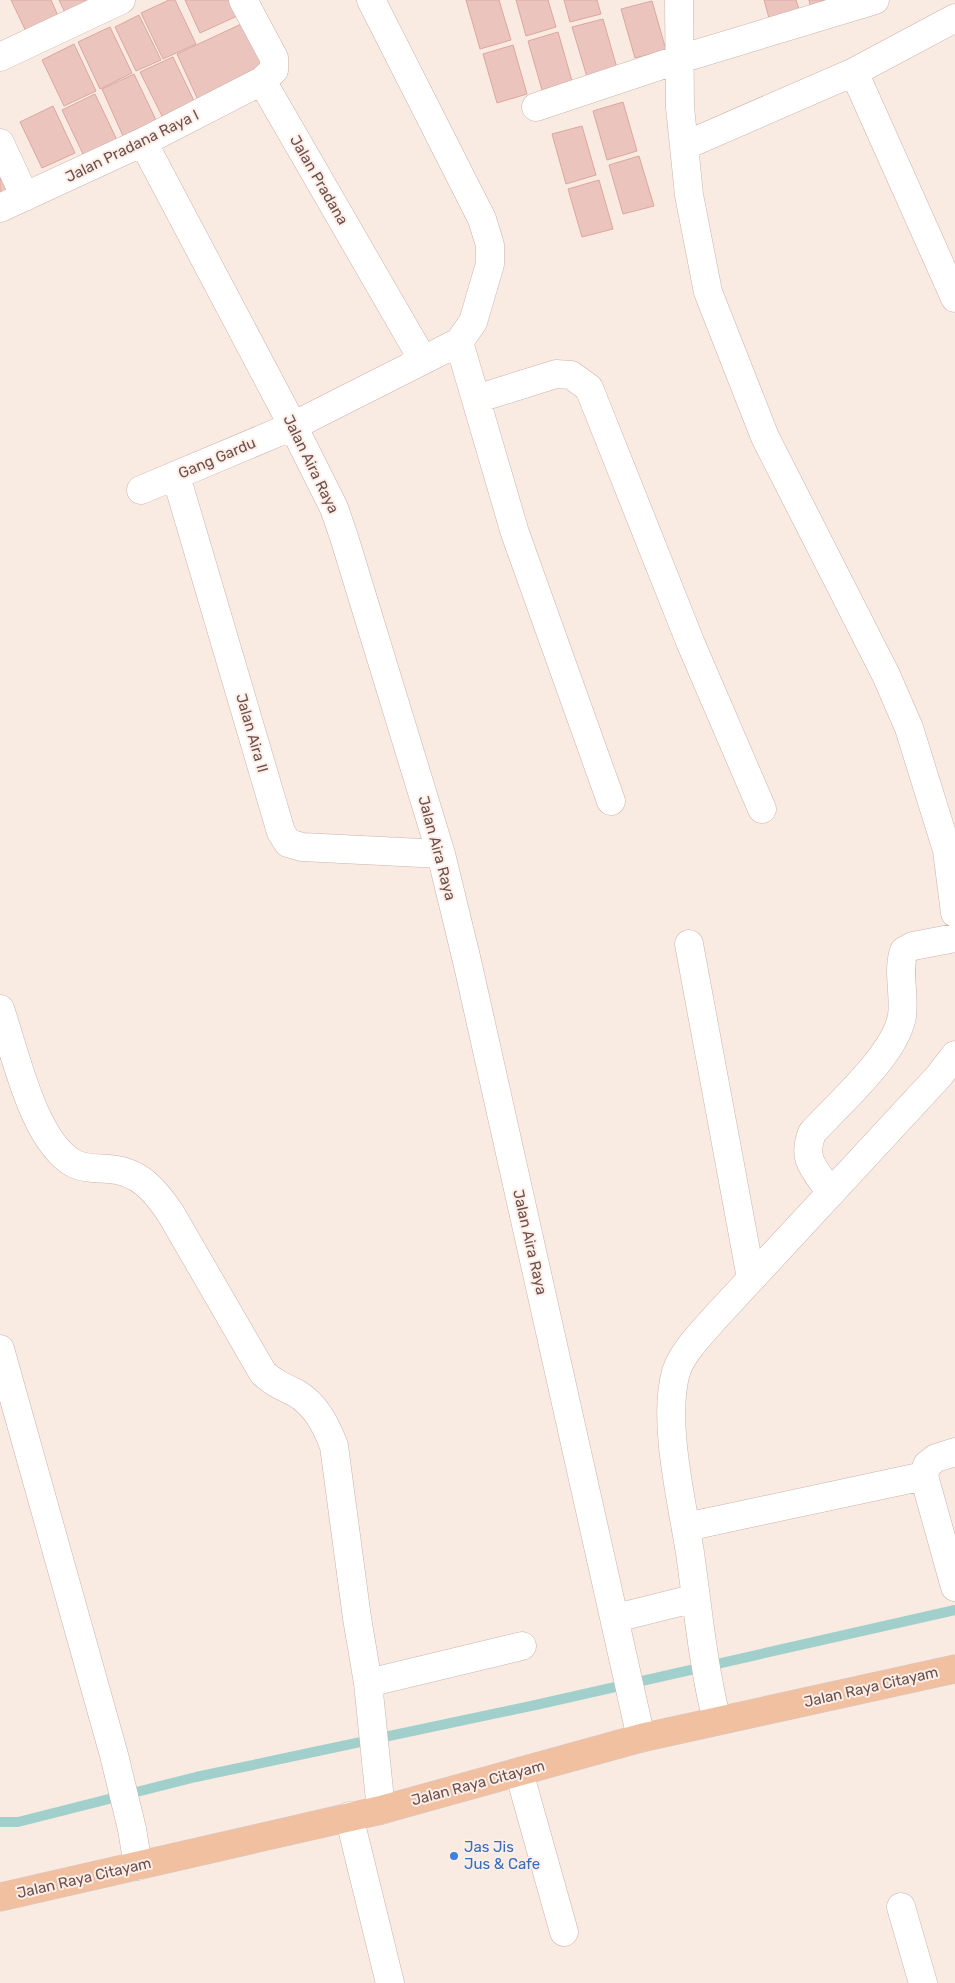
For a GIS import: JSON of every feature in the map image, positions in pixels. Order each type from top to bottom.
[{"type":"main road","name":"Jalan Raya Citayam","points":[[0,1897],[381,1810],[520,1772],[638,1726],[955,1669]]},
{"type":"street","points":[[0,57],[121,0]]},
{"type":"street","points":[[243,0],[274,58],[274,70],[262,81]]},
{"type":"street","points":[[371,0],[482,219],[490,245],[490,264],[473,322],[459,342],[515,533],[611,801]]},
{"type":"street","points":[[679,0],[680,106],[690,195],[708,292],[765,437],[886,675],[909,728],[948,850],[955,913]]},
{"type":"street","points":[[536,107],[680,59],[875,0]]},
{"type":"street","points":[[684,146],[854,72],[955,18]]},
{"type":"street","points":[[854,72],[955,298]]},
{"type":"street","name":"Jalan Pradana Raya I","points":[[0,208],[143,142],[262,81]]},
{"type":"street","name":"Jalan Pradana","points":[[262,81],[423,360]]},
{"type":"street","name":"Jalan Aira Raya","points":[[143,142],[294,426],[336,515],[441,854],[470,971],[616,1619],[638,1726]]},
{"type":"street","points":[[0,143],[25,197]]},
{"type":"street","name":"Gang Gardu","points":[[141,490],[294,426],[459,342]]},
{"type":"street","points":[[476,399],[556,374],[571,375],[589,388],[691,644],[762,809]]},
{"type":"street","name":"Jalan Aira II","points":[[176,476],[281,832],[288,843],[302,847],[441,854]]},
{"type":"street","points":[[832,1193],[807,1157],[807,1146],[812,1133],[885,1053],[898,1031],[902,1014],[900,961],[904,951],[913,946],[955,938]]},
{"type":"street","points":[[689,944],[751,1278]]},
{"type":"street","points":[[0,1009],[7,1053],[41,1125],[59,1151],[76,1164],[121,1170],[137,1176],[156,1192],[171,1214],[263,1373],[275,1384],[296,1394],[311,1406],[326,1426],[334,1446],[369,1689],[381,1810]]},
{"type":"street","points":[[715,1712],[702,1640],[673,1440],[672,1391],[676,1371],[690,1348],[751,1278],[954,1062]]},
{"type":"street","points":[[0,1349],[114,1755],[132,1829],[138,1866]]},
{"type":"street","points":[[954,1580],[924,1476],[926,1465],[955,1452]]},
{"type":"street","points":[[686,1528],[924,1476]]},
{"type":"street","points":[[616,1619],[696,1598]]},
{"type":"street","points":[[369,1689],[522,1646]]},
{"type":"street","points":[[520,1772],[564,1932]]},
{"type":"street","points":[[349,1816],[390,1983]]},
{"type":"street","points":[[901,1907],[923,1983]]},
{"type":"building","points":[[11,0],[51,0],[63,27],[31,42]]},
{"type":"building","points":[[59,0],[99,0],[70,23]]},
{"type":"building","points":[[169,0],[175,0],[196,44],[163,59],[141,13]]},
{"type":"building","points":[[185,0],[241,0],[246,12],[200,33]]},
{"type":"building","points":[[466,0],[499,0],[511,40],[480,49]]},
{"type":"building","points":[[516,0],[548,0],[556,27],[526,36]]},
{"type":"building","points":[[564,0],[597,0],[601,14],[570,22]]},
{"type":"building","points":[[764,0],[796,0],[799,9],[769,18]]},
{"type":"building","points":[[809,0],[826,0],[810,5]]},
{"type":"building","points":[[652,1],[666,50],[635,58],[621,9]]},
{"type":"building","points":[[139,15],[161,60],[136,71],[115,27]]},
{"type":"building","points":[[252,19],[274,67],[199,102],[177,54]]},
{"type":"building","points":[[603,19],[617,68],[587,77],[572,27]]},
{"type":"building","points":[[110,27],[132,73],[100,89],[78,42]]},
{"type":"building","points":[[558,32],[572,81],[542,90],[528,41]]},
{"type":"building","points":[[74,44],[96,91],[64,106],[42,60]]},
{"type":"building","points":[[513,45],[527,94],[497,103],[483,54]]},
{"type":"building","points":[[173,57],[195,103],[163,118],[140,72]]},
{"type":"building","points":[[134,74],[156,120],[123,136],[102,89]]},
{"type":"building","points":[[95,94],[117,140],[84,156],[62,110]]},
{"type":"building","points":[[623,102],[637,151],[607,160],[593,111]]},
{"type":"building","points":[[53,106],[75,153],[42,168],[20,122]]},
{"type":"building","points":[[582,126],[596,175],[566,184],[552,134]]},
{"type":"building","points":[[639,156],[654,206],[623,214],[609,165]]},
{"type":"building","points":[[0,163],[12,190],[0,196]]},
{"type":"building","points":[[599,180],[613,229],[582,237],[568,189]]},
{"type":"waterway","points":[[0,1822],[18,1822],[196,1777],[540,1704],[955,1610]]},
{"type":"place","name":"Jas Jis Jus & Cafe","points":[[454,1856]]}]
